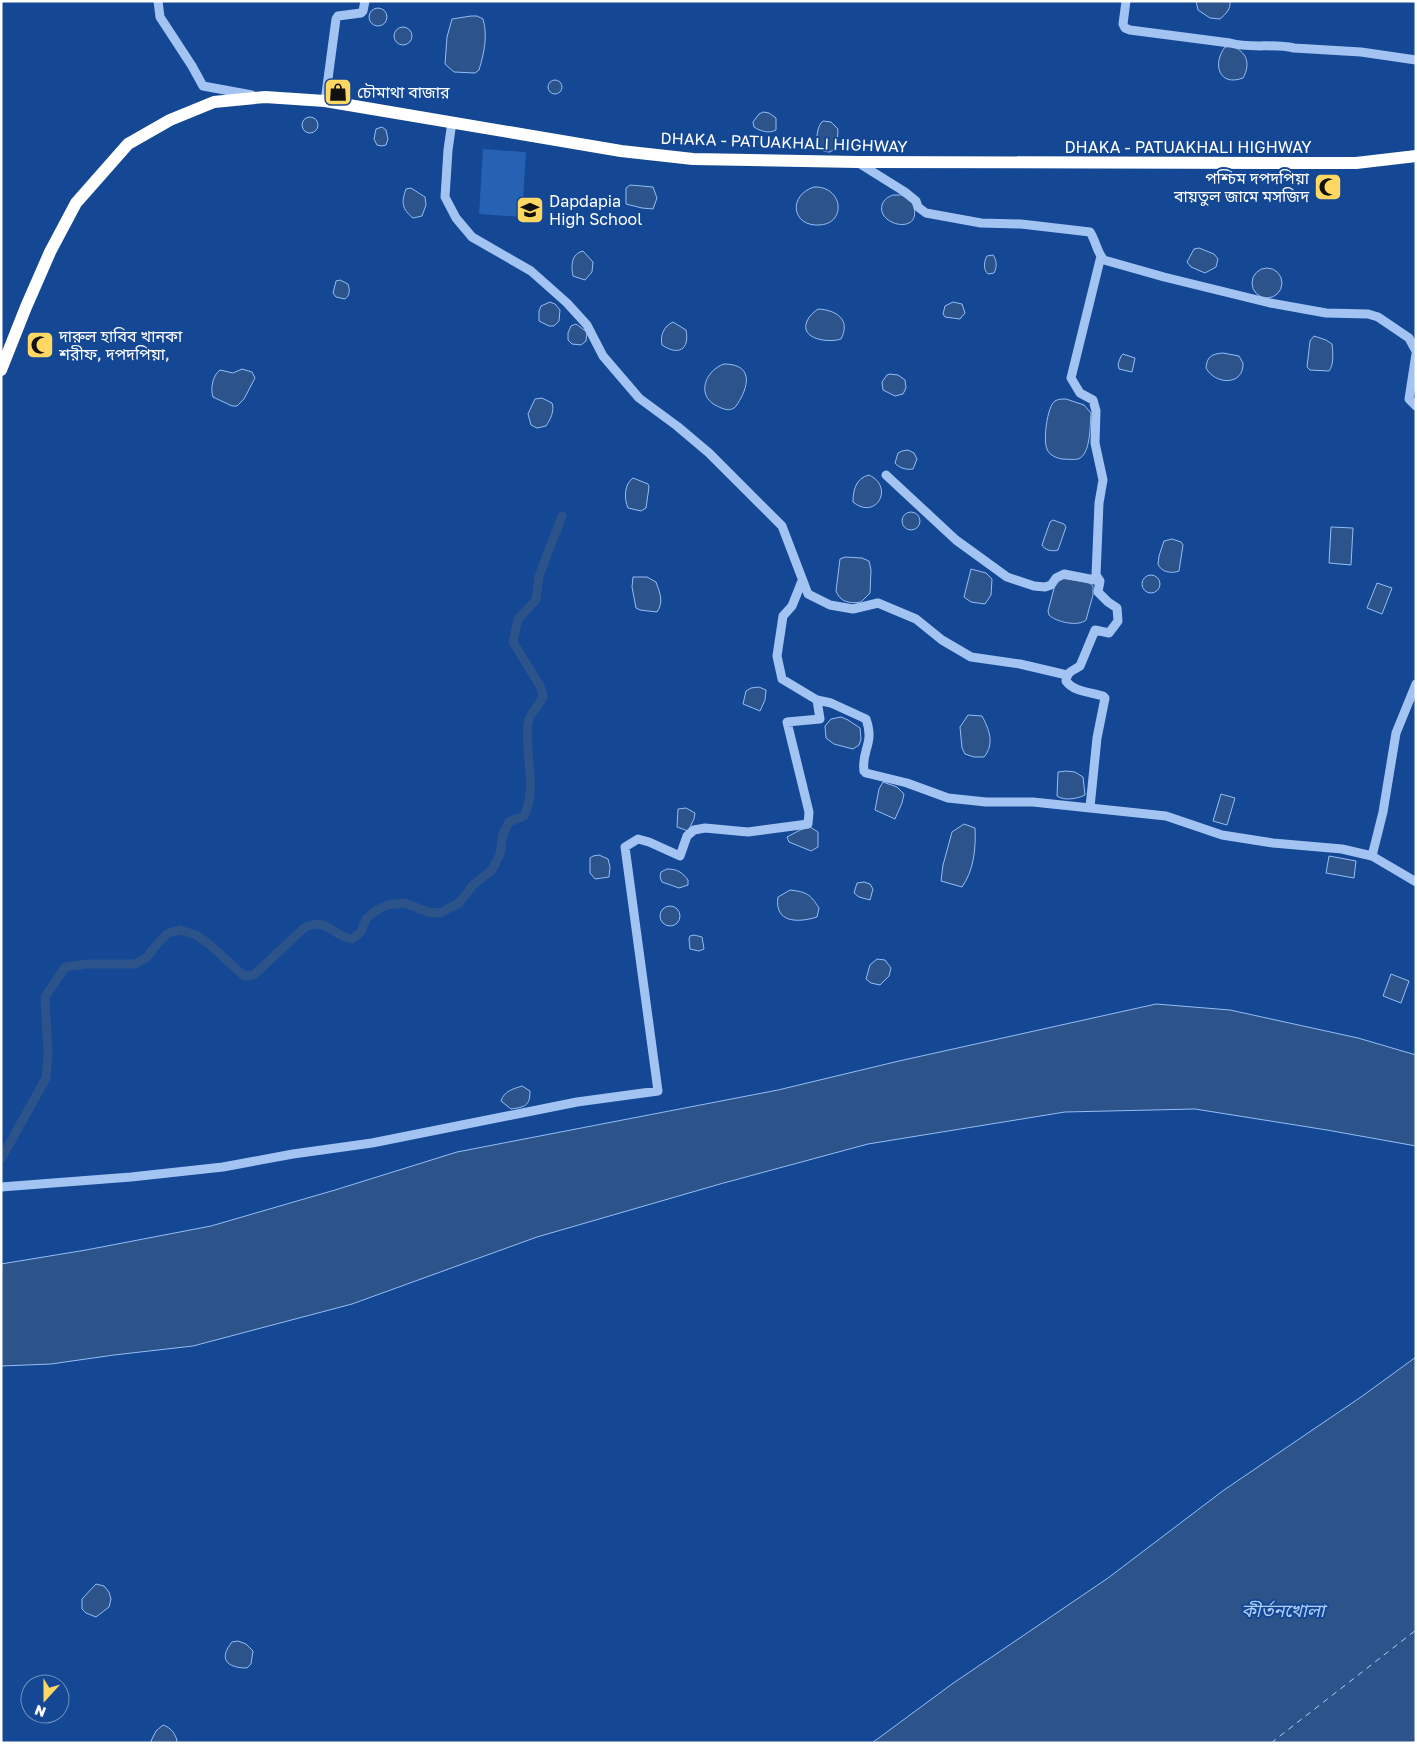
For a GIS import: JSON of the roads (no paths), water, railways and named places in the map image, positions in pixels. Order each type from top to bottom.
[{"type":"highway","name":"DHAKA - PATUAKHALI HIGHWAY","points":[[1,370],[46,261],[76,203],[128,144],[170,120],[214,102],[265,97],[325,101],[622,151],[693,159],[856,162],[1356,163],[1416,156]]},
{"type":"street","points":[[158,1],[160,17],[203,86],[265,97]]},
{"type":"street","points":[[325,101],[336,19],[342,15],[361,13],[365,1]]},
{"type":"street","points":[[1126,1],[1123,24],[1125,28],[1130,30],[1241,46],[1284,46],[1361,52],[1416,60]]},
{"type":"street","points":[[452,122],[445,197],[456,218],[472,237],[531,271],[567,303],[587,325],[602,356],[639,398],[677,426],[709,454],[782,526],[808,594],[830,605],[852,609],[878,603],[916,619],[942,640],[972,657],[1020,664],[1067,675]]},
{"type":"street","points":[[856,162],[905,192],[926,213],[981,223],[1020,224],[1090,232],[1104,260],[1270,303],[1326,313],[1378,316],[1409,338],[1416,352],[1410,399],[1416,406]]},
{"type":"street","points":[[1090,807],[1097,738],[1105,698],[1070,686],[1066,681],[1070,671],[1080,666],[1095,630],[1109,633],[1118,621],[1117,608],[1098,592],[1100,580],[1096,575],[1099,503],[1103,480],[1095,444],[1096,412],[1093,400],[1080,393],[1071,378],[1101,256]]},
{"type":"street","points":[[886,476],[956,540],[1007,577],[1034,586],[1045,587],[1051,585],[1056,578],[1064,574],[1100,580]]},
{"type":"street","points":[[802,581],[792,606],[783,616],[777,656],[782,679],[817,700],[831,703],[866,720],[870,730],[869,743],[863,762],[866,773],[948,798],[986,802],[1033,802],[1166,816],[1222,836],[1342,849],[1372,856],[1416,882]]},
{"type":"street","points":[[1372,856],[1396,732],[1416,684]]},
{"type":"street","points":[[2,1187],[131,1177],[223,1167],[293,1154],[372,1143],[578,1102],[658,1091],[625,847],[638,839],[680,856],[687,836],[694,830],[705,828],[748,832],[808,824],[810,812],[787,722],[820,719],[817,700]]},
{"type":"water","points":[[1196,1],[1230,1],[1230,6],[1220,19],[1210,18],[1198,10]]},
{"type":"water","points":[[374,8],[382,8],[387,13],[385,24],[374,26],[369,21],[369,13]]},
{"type":"water","points":[[471,16],[483,19],[484,25],[485,44],[479,70],[475,73],[454,72],[445,64],[447,37],[452,19]]},
{"type":"water","points":[[403,27],[409,30],[412,36],[409,42],[403,45],[397,42],[394,36],[397,30]]},
{"type":"water","points":[[1231,46],[1241,51],[1247,63],[1243,78],[1235,80],[1223,77],[1219,67],[1219,60],[1225,47]]},
{"type":"water","points":[[552,80],[558,80],[562,87],[558,94],[552,94],[548,90],[548,84]]},
{"type":"water","points":[[763,112],[769,113],[776,118],[776,130],[765,132],[754,127],[753,122]]},
{"type":"water","points":[[310,117],[316,119],[318,125],[316,131],[310,133],[304,131],[302,125],[304,119]]},
{"type":"water","points":[[823,121],[831,122],[838,129],[837,147],[830,152],[821,150],[818,145],[818,129]]},
{"type":"water","points":[[382,127],[386,130],[388,139],[386,145],[382,146],[377,145],[374,139],[376,129]]},
{"type":"water","points":[[630,185],[653,187],[657,198],[653,209],[626,204],[626,188]]},
{"type":"water","points":[[814,187],[824,188],[836,198],[838,212],[829,223],[820,225],[810,224],[803,221],[796,210],[800,197]]},
{"type":"water","points":[[411,188],[425,197],[426,205],[422,216],[413,218],[405,209],[403,202],[404,194],[406,189]]},
{"type":"water","points":[[893,195],[901,195],[911,199],[915,211],[913,219],[908,223],[893,223],[882,213],[884,201]]},
{"type":"water","points":[[1199,248],[1214,254],[1218,259],[1216,267],[1205,273],[1191,267],[1187,262],[1194,249]]},
{"type":"water","points":[[583,251],[593,262],[592,272],[585,280],[573,276],[572,268],[574,258]]},
{"type":"water","points":[[993,255],[996,269],[994,273],[988,274],[985,268],[985,260],[987,256]]},
{"type":"water","points":[[1267,268],[1278,272],[1282,283],[1278,294],[1267,298],[1256,294],[1252,283],[1256,272]]},
{"type":"water","points":[[340,280],[349,286],[349,294],[345,299],[336,297],[333,293],[336,281]]},
{"type":"water","points":[[550,302],[555,304],[560,310],[559,321],[554,326],[549,326],[539,321],[541,306]]},
{"type":"water","points":[[953,302],[962,304],[965,313],[960,319],[945,317],[943,314],[945,306]]},
{"type":"water","points":[[818,309],[831,311],[840,317],[844,326],[841,339],[830,341],[817,339],[807,332],[807,321]]},
{"type":"water","points":[[673,322],[686,330],[686,342],[682,349],[673,350],[662,345],[663,331]]},
{"type":"water","points":[[576,324],[587,332],[586,341],[581,345],[572,344],[568,340],[571,326]]},
{"type":"water","points":[[1314,336],[1332,344],[1333,354],[1329,371],[1310,370],[1307,367],[1310,341]]},
{"type":"water","points":[[1223,353],[1239,356],[1243,363],[1239,376],[1228,381],[1216,378],[1206,368],[1211,356]]},
{"type":"water","points":[[1123,354],[1135,358],[1132,372],[1119,369],[1118,364]]},
{"type":"water","points":[[724,364],[743,370],[746,379],[746,385],[741,398],[735,407],[729,410],[715,405],[709,400],[705,389],[708,377],[712,371]]},
{"type":"water","points":[[242,369],[252,372],[255,378],[244,399],[237,406],[232,406],[213,397],[213,382],[220,370],[233,373]]},
{"type":"water","points":[[890,374],[898,375],[905,380],[906,388],[903,394],[895,396],[883,390],[882,382]]},
{"type":"water","points":[[542,398],[552,403],[552,412],[546,426],[537,428],[531,425],[528,414],[535,399]]},
{"type":"water","points":[[1059,399],[1066,399],[1084,405],[1091,413],[1088,446],[1078,459],[1055,457],[1049,453],[1046,445],[1046,424],[1052,404]]},
{"type":"water","points":[[908,450],[914,453],[917,459],[913,469],[903,468],[895,463],[898,453]]},
{"type":"water","points":[[869,475],[877,480],[881,487],[881,494],[875,505],[861,507],[853,502],[855,489],[861,479]]},
{"type":"water","points":[[633,478],[648,484],[649,487],[646,508],[641,511],[628,508],[625,496],[626,488]]},
{"type":"water","points":[[911,512],[917,515],[920,521],[917,527],[911,530],[905,527],[902,521],[905,515]]},
{"type":"water","points":[[1053,520],[1064,524],[1066,527],[1058,550],[1054,551],[1042,545],[1050,522]]},
{"type":"water","points":[[1331,527],[1353,528],[1351,565],[1329,563]]},
{"type":"water","points":[[1172,539],[1181,542],[1183,545],[1179,571],[1167,572],[1159,567],[1159,556],[1164,541]]},
{"type":"water","points":[[845,557],[862,558],[869,561],[871,570],[870,593],[861,602],[853,603],[843,600],[836,591],[840,559]]},
{"type":"water","points":[[971,569],[986,573],[992,579],[991,595],[985,604],[971,602],[964,597]]},
{"type":"water","points":[[1147,575],[1155,575],[1160,580],[1158,591],[1147,593],[1142,588],[1142,580]]},
{"type":"water","points":[[633,577],[647,577],[656,582],[661,601],[657,612],[636,608],[632,587]]},
{"type":"water","points":[[1060,578],[1088,582],[1093,586],[1093,595],[1086,620],[1078,623],[1067,623],[1052,618],[1049,615],[1048,611],[1056,581]]},
{"type":"water","points":[[1377,583],[1392,588],[1382,614],[1367,608]]},
{"type":"water","points":[[759,687],[766,690],[765,700],[760,711],[743,704],[746,691]]},
{"type":"water","points":[[968,715],[982,716],[987,726],[990,742],[984,757],[974,757],[965,754],[962,748],[960,727]]},
{"type":"water","points":[[841,717],[860,728],[861,739],[859,745],[853,749],[834,744],[826,738],[825,726],[831,719]]},
{"type":"water","points":[[1058,772],[1075,772],[1083,777],[1085,795],[1071,799],[1063,799],[1057,796]]},
{"type":"water","points":[[883,782],[897,787],[904,794],[895,819],[875,810],[879,789]]},
{"type":"water","points":[[1221,794],[1235,798],[1227,825],[1213,821]]},
{"type":"water","points":[[686,808],[695,813],[688,831],[677,827],[678,809]]},
{"type":"water","points":[[964,824],[975,828],[975,843],[972,866],[962,887],[941,881],[943,865],[952,832]]},
{"type":"water","points":[[810,827],[818,832],[818,847],[811,851],[789,842],[787,837]]},
{"type":"water","points":[[599,855],[608,859],[610,867],[609,877],[595,879],[590,873],[590,858]]},
{"type":"water","points":[[1329,856],[1356,861],[1354,878],[1326,873]]},
{"type":"water","points":[[667,869],[676,870],[681,873],[688,880],[688,885],[679,888],[662,882],[661,872]]},
{"type":"water","points":[[864,882],[870,884],[873,889],[870,900],[859,897],[854,893],[857,883]]},
{"type":"water","points":[[790,890],[804,893],[813,900],[819,908],[817,917],[795,920],[789,919],[780,912],[778,897]]},
{"type":"water","points":[[670,906],[677,909],[680,916],[677,923],[670,926],[663,923],[660,916],[663,909]]},
{"type":"water","points":[[690,936],[702,937],[704,949],[699,951],[690,949],[689,939]]},
{"type":"water","points":[[877,959],[885,960],[891,968],[889,976],[880,985],[871,983],[866,979],[870,965]]},
{"type":"water","points":[[1391,974],[1409,981],[1401,1003],[1383,996]]},
{"type":"water","points":[[1156,1004],[1230,1010],[1358,1038],[1416,1055],[1416,1146],[1195,1109],[1065,1112],[868,1144],[720,1184],[537,1237],[352,1304],[193,1346],[51,1364],[1,1366],[1,1264],[211,1226],[457,1152],[778,1090]]},
{"type":"water","points":[[522,1086],[530,1091],[529,1100],[526,1105],[511,1109],[501,1101],[512,1089]]},
{"type":"water","name":"কীর্তনখোলা","points":[[1416,1357],[1416,1743],[872,1743],[952,1684],[1108,1578],[1224,1490],[1361,1397]]},
{"type":"water","points":[[96,1584],[104,1586],[109,1592],[111,1599],[109,1607],[96,1617],[82,1609],[82,1599]]},
{"type":"water","points":[[238,1641],[246,1644],[253,1651],[251,1664],[247,1668],[234,1666],[225,1658],[232,1642]]},
{"type":"water","points":[[163,1725],[168,1727],[173,1733],[177,1740],[176,1743],[153,1743],[151,1741],[156,1731]]},
{"type":"waterway","points":[[1,1159],[46,1078],[48,1054],[45,997],[65,967],[87,964],[135,964],[146,958],[168,933],[180,930],[196,935],[209,944],[244,976],[254,975],[304,928],[318,924],[324,925],[352,939],[361,932],[366,919],[375,911],[387,905],[405,903],[428,912],[440,913],[459,903],[473,885],[492,870],[500,854],[503,834],[509,822],[524,816],[528,805],[530,794],[528,723],[530,716],[543,696],[540,686],[513,642],[518,619],[536,600],[539,576],[562,516]]},
{"type":"place","name":"চৌমাথা বাজার","points":[[338,92]]},
{"type":"place","name":"পশ্চিম দপদপিয়া বায়তুল জামে মসজিদ","points":[[1328,187]]},
{"type":"place","name":"Dapdapia High School","points":[[530,210]]},
{"type":"place","name":"দারুল হাবিব খানকা শরীফ, দপদপিয়া,","points":[[40,345]]}]
